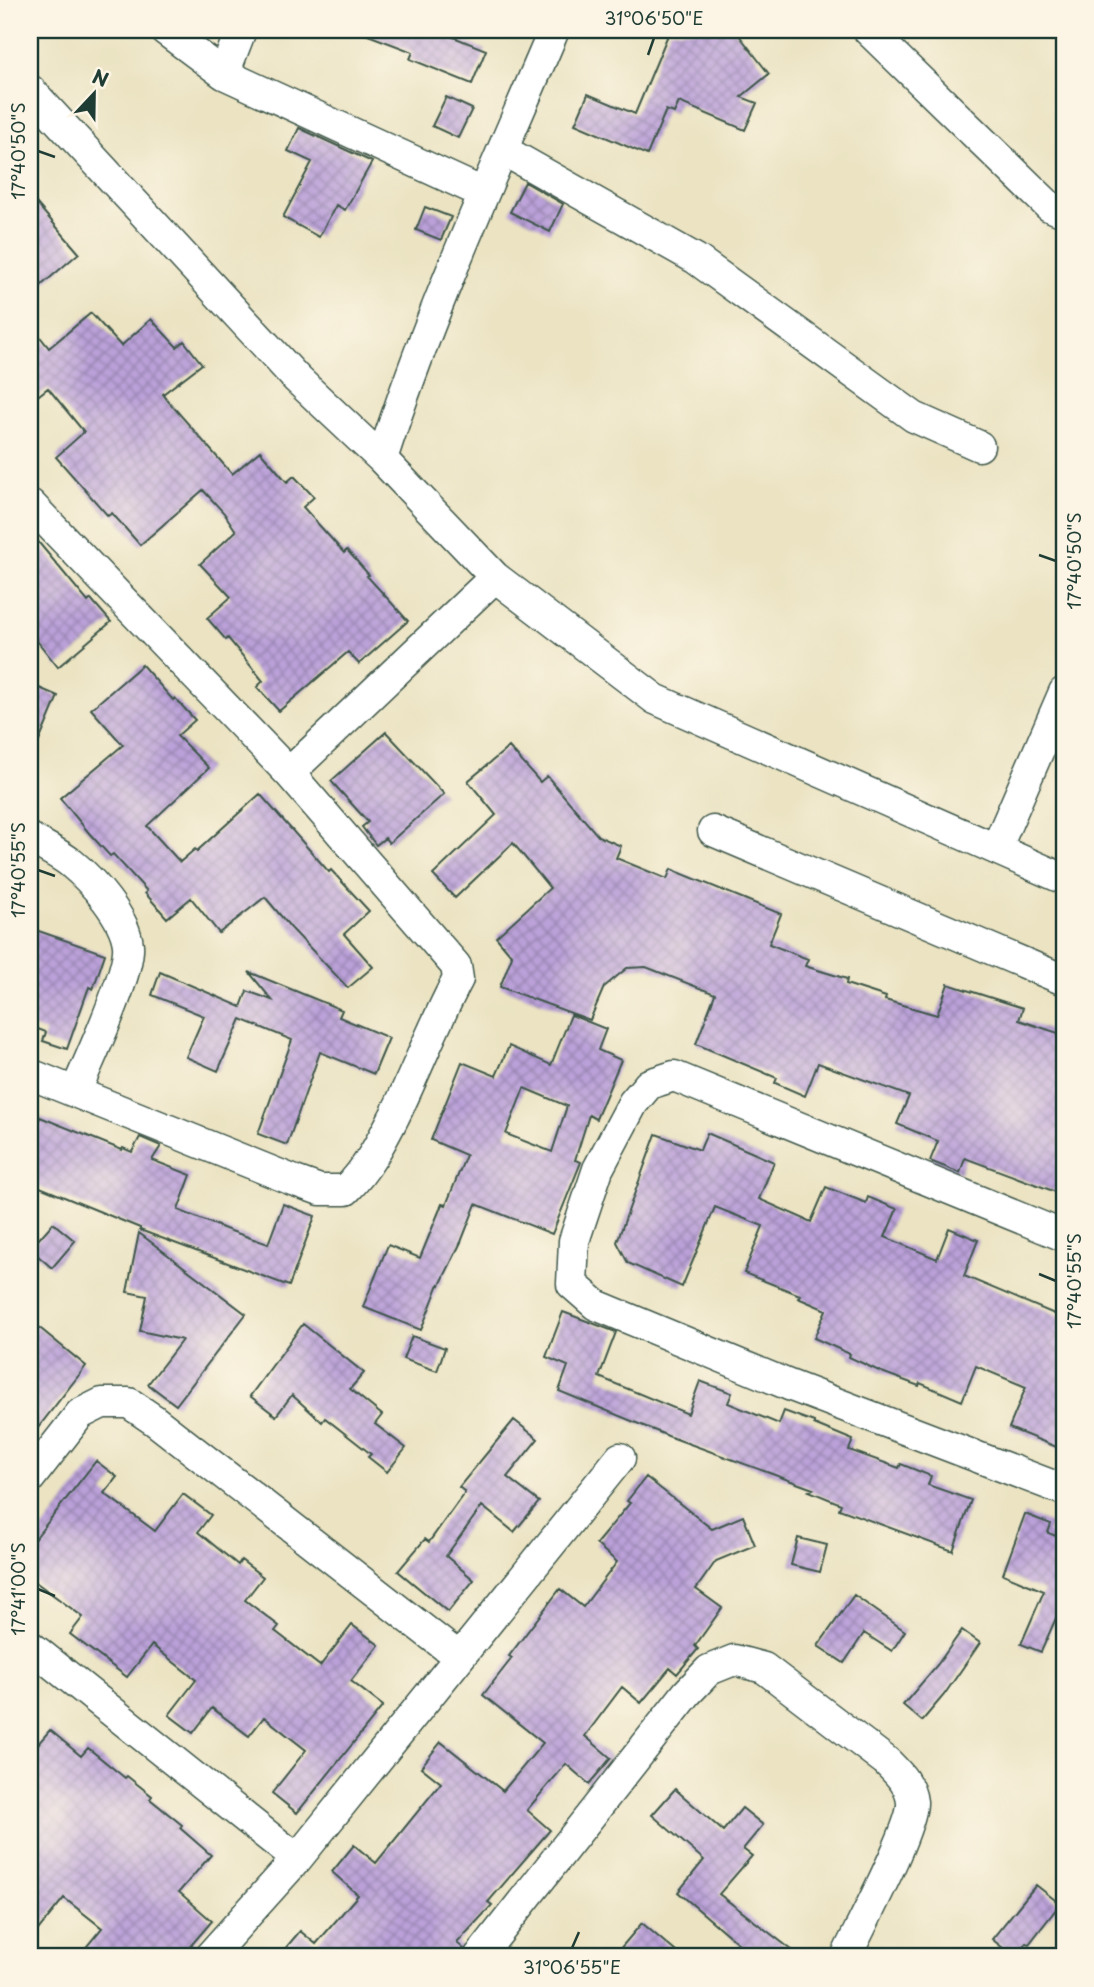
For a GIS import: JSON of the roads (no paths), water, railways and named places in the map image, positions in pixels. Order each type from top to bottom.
[{"type":"street","points":[[165,30],[223,74],[483,192]]},
{"type":"street","points":[[223,74],[241,30]]},
{"type":"street","points":[[382,459],[483,192],[554,30]]},
{"type":"street","points":[[868,30],[1049,206],[1064,212]]},
{"type":"street","points":[[30,90],[297,379],[382,459],[495,577],[655,699],[1064,880]]},
{"type":"street","points":[[503,150],[696,259],[914,417],[979,446]]},
{"type":"street","points":[[30,503],[289,773],[457,966],[458,979],[413,1079],[377,1150],[363,1174],[346,1190],[320,1190],[30,1074]]},
{"type":"street","points":[[289,773],[495,577]]},
{"type":"street","points":[[996,849],[1064,692]]},
{"type":"street","points":[[713,831],[1064,980]]},
{"type":"street","points":[[30,838],[71,863],[101,893],[119,920],[128,946],[122,976],[76,1091]]},
{"type":"street","points":[[1064,1236],[674,1076],[649,1084],[632,1103],[598,1169],[574,1241],[572,1284],[596,1305],[789,1385],[1064,1490]]},
{"type":"street","points":[[30,1478],[80,1414],[102,1403],[129,1403],[165,1428],[459,1657]]},
{"type":"street","points":[[209,1957],[297,1859],[620,1458]]},
{"type":"street","points":[[30,1646],[297,1859]]},
{"type":"street","points":[[478,1957],[687,1693],[709,1670],[734,1660],[764,1668],[886,1761],[904,1778],[912,1802],[906,1828],[846,1957]]}]
